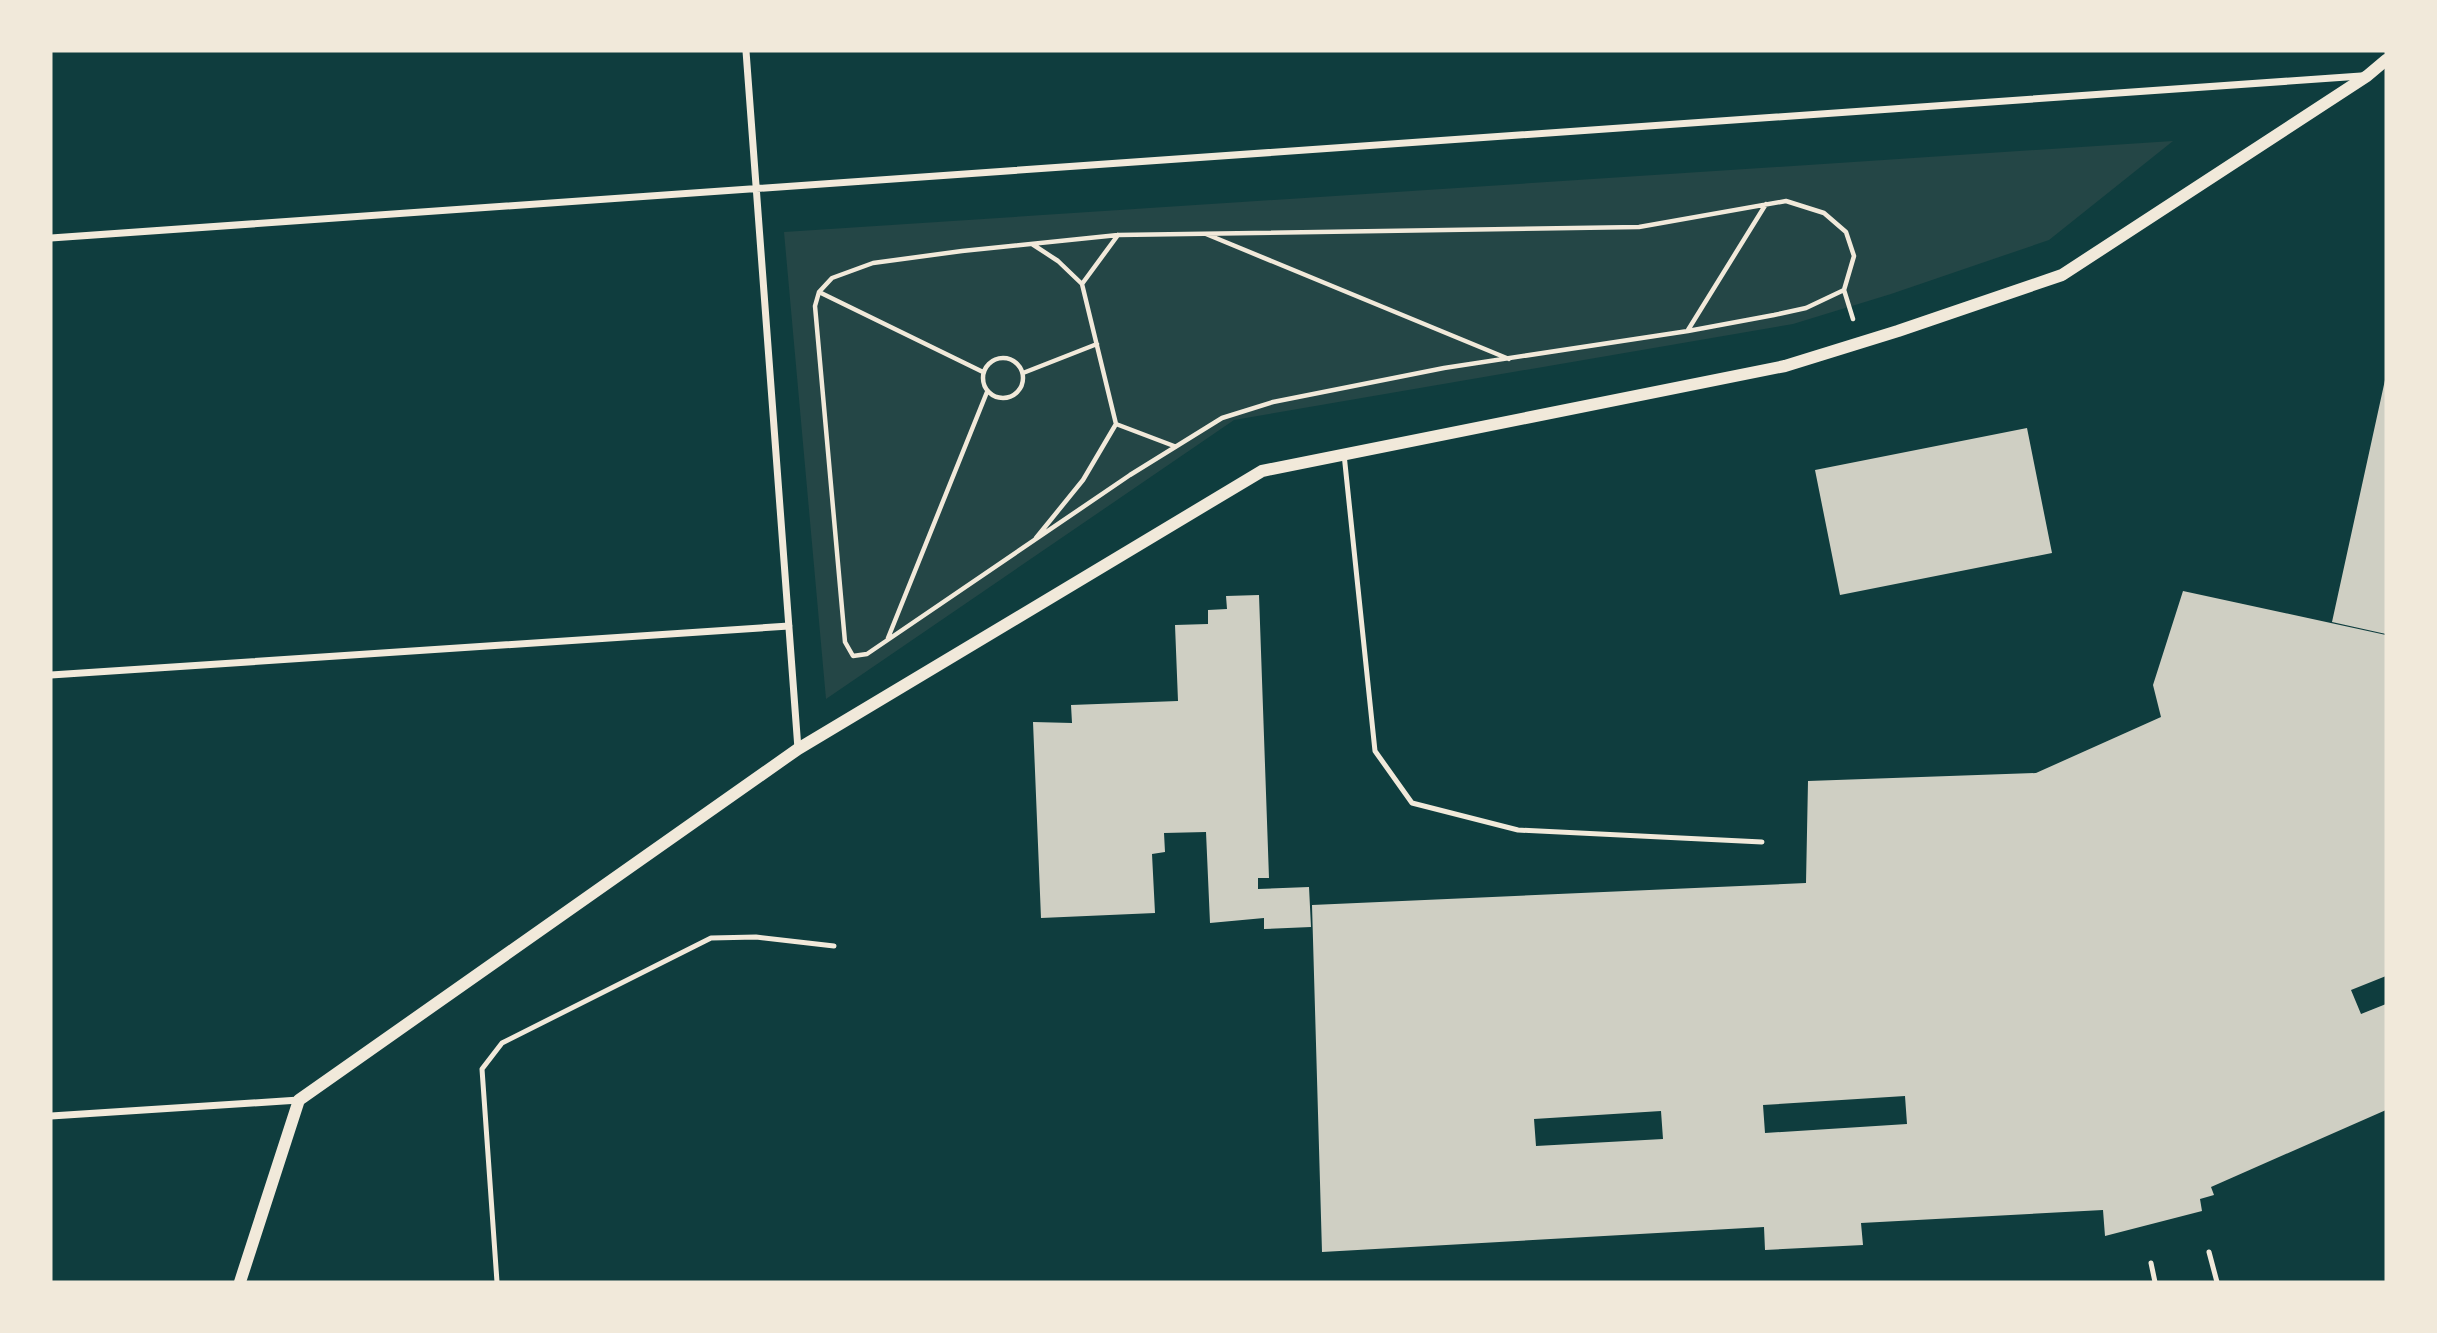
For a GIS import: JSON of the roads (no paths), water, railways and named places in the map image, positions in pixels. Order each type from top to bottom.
[{"type":"street","points":[[746,51],[798,749]]},
{"type":"street","points":[[51,1116],[299,1100],[798,749],[1262,471],[1785,366],[2062,275],[2367,76],[2386,60]]},
{"type":"street","points":[[51,238],[2367,76]]},
{"type":"street","points":[[51,675],[789,626]]},
{"type":"street","points":[[240,1282],[299,1100]]},
{"type":"lane","points":[[1344,454],[1375,751],[1412,803],[1518,830],[1762,842]]},
{"type":"lane","points":[[497,1282],[482,1069],[502,1043],[711,938],[756,937],[834,946]]},
{"type":"lane","points":[[2209,1252],[2217,1282]]},
{"type":"lane","points":[[2151,1263],[2155,1282]]}]
